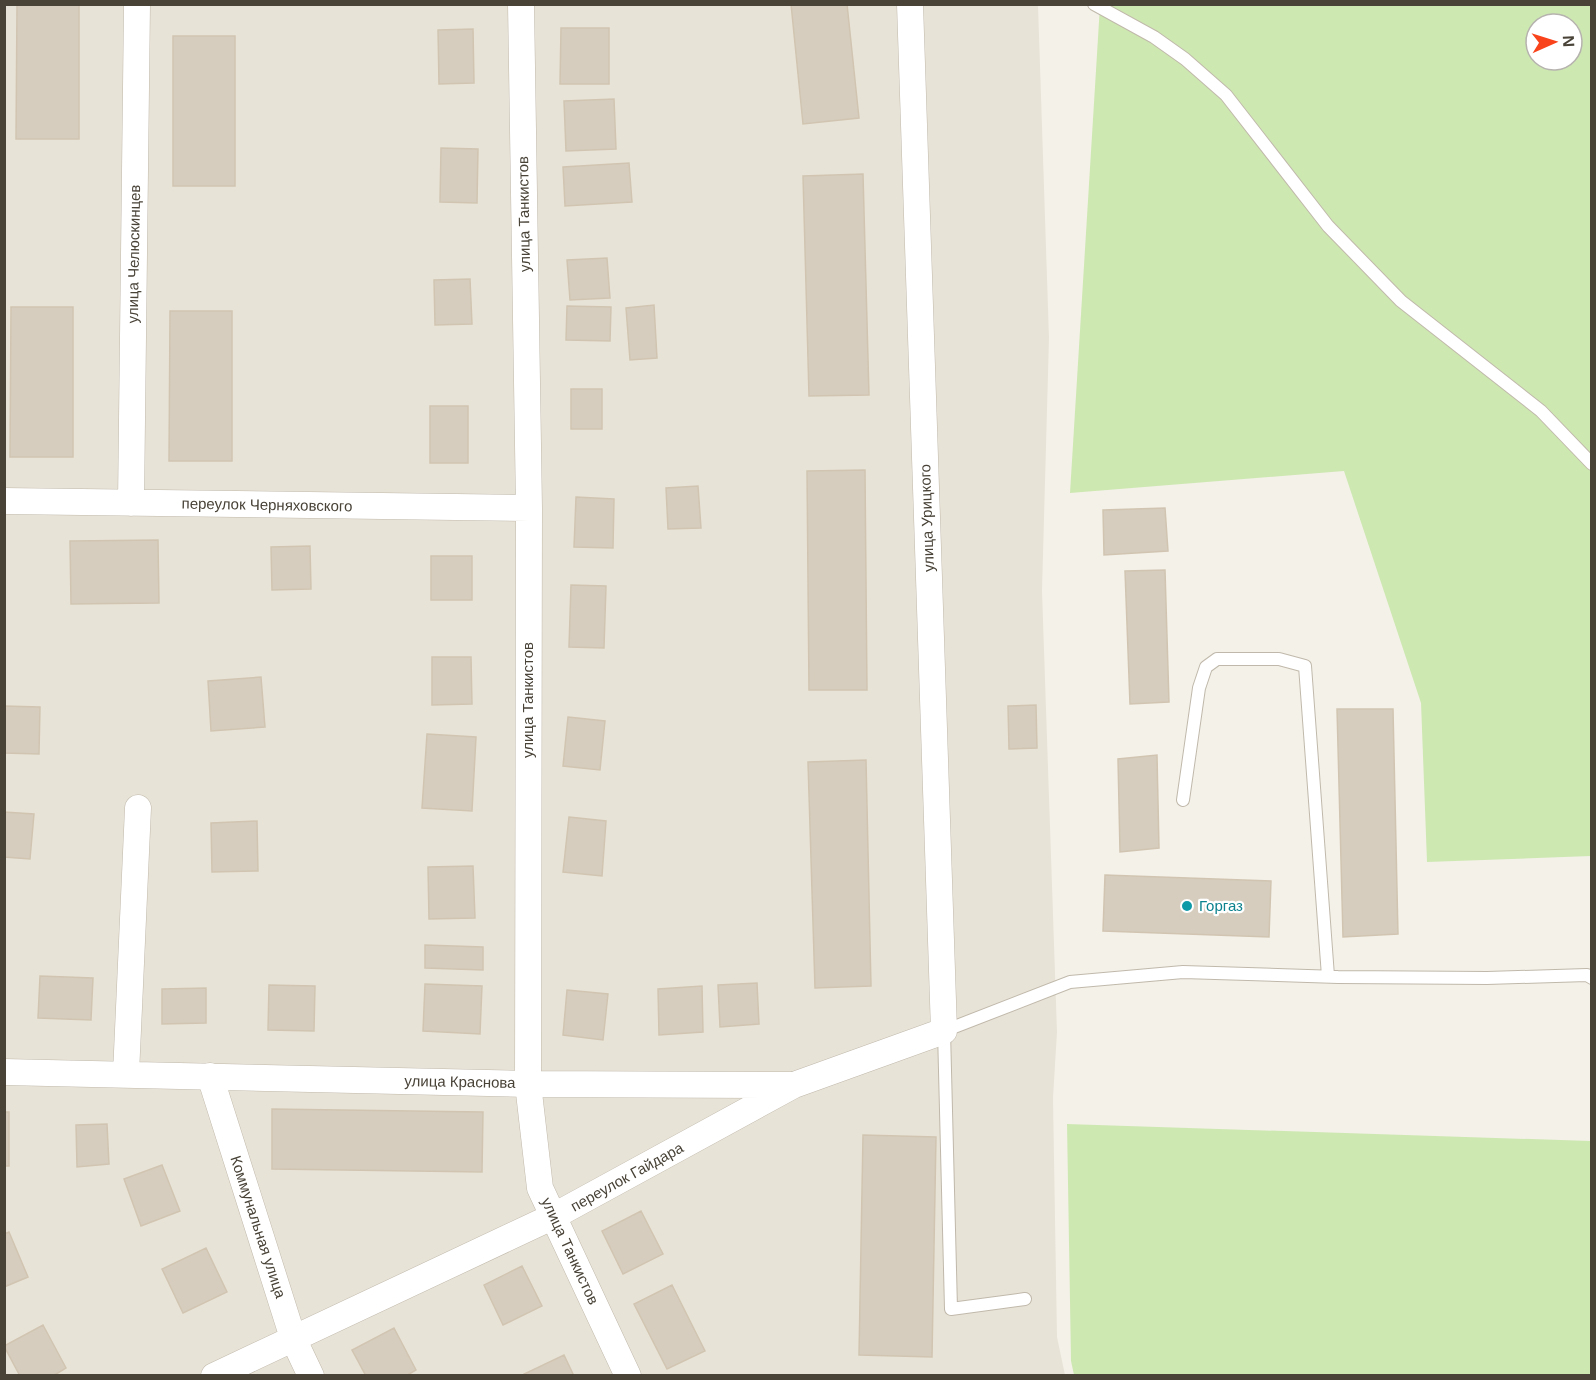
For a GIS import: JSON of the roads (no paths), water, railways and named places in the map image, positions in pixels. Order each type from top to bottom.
[{"type":"street","name":"улица Челюскинцев","points":[[131,503],[137,4]]},
{"type":"street","name":"улица Танкистов","points":[[521,4],[529,508],[528,1084],[540,1188],[628,1376]]},
{"type":"street","name":"улица Урицкого","points":[[910,4],[944,1031]]},
{"type":"street","name":"переулок Черняховского","points":[[4,501],[529,508]]},
{"type":"street","points":[[126,1074],[138,808]]},
{"type":"street","name":"переулок Гайдара","points":[[214,1376],[554,1216],[794,1085],[944,1031]]},
{"type":"street","name":"улица Краснова","points":[[4,1072],[528,1084],[794,1085]]},
{"type":"street","name":"Коммунальная улица","points":[[210,1076],[293,1338],[311,1376]]},
{"type":"lane","points":[[1094,4],[1154,37],[1185,59],[1226,95],[1328,226],[1401,301],[1541,411],[1592,464]]},
{"type":"lane","points":[[1183,800],[1199,688],[1206,667],[1217,659],[1279,659],[1305,666],[1328,976]]},
{"type":"lane","points":[[1026,1299],[951,1309],[944,1031],[1070,982],[1183,972],[1487,978],[1587,975],[1592,978]]},
{"type":"place","name":"Горгаз","points":[[1187,906]]}]
